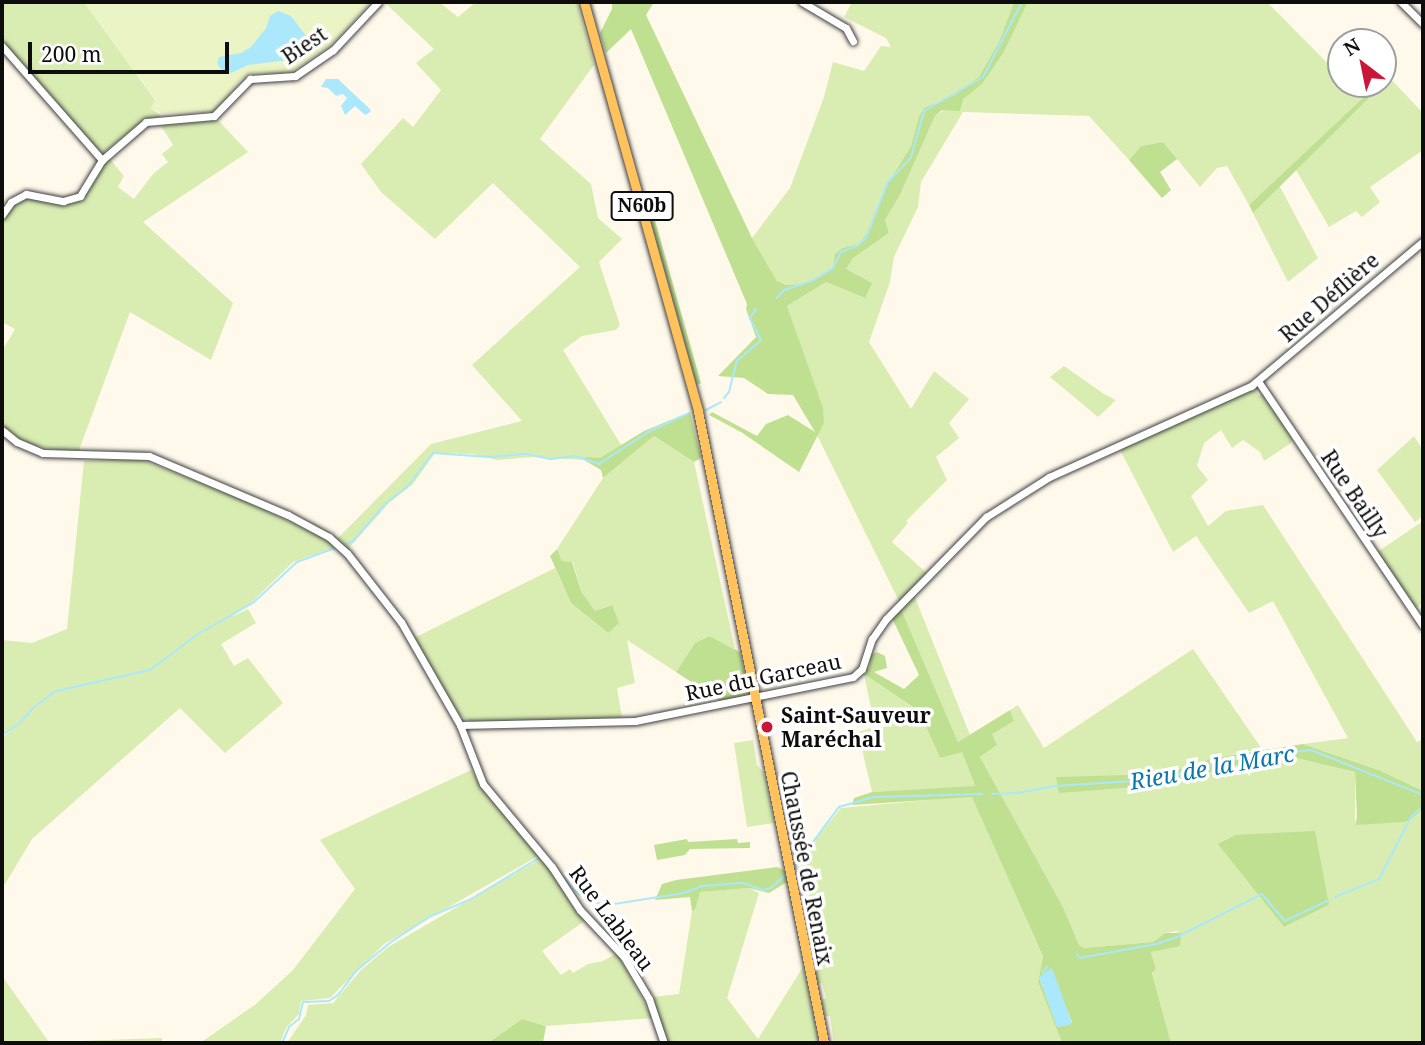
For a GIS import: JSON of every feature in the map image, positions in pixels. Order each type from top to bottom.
[{"type":"main road","name":"Chaussée de Renaix","points":[[584,2],[698,411],[824,1043]]},
{"type":"street","name":"Biest","points":[[2,215],[11,202],[26,194],[63,201],[77,198],[85,191],[102,160],[146,122],[214,117],[250,79],[295,76],[333,50],[378,2]]},
{"type":"street","points":[[802,2],[846,28],[853,41]]},
{"type":"street","points":[[1401,2],[1423,24]]},
{"type":"street","points":[[2,46],[102,160]]},
{"type":"street","name":"Rue Déflière","points":[[1258,381],[1423,241]]},
{"type":"street","name":"Rue Bailly","points":[[1258,381],[1423,626]]},
{"type":"street","name":"Rue du Garceau","points":[[460,725],[612,723],[755,698],[853,677],[862,669],[872,639],[886,619],[986,517],[1049,477],[1258,381]]},
{"type":"street","points":[[2,430],[18,442],[43,453],[149,456],[317,529],[342,547],[401,622],[460,725]]},
{"type":"street","name":"Rue Lableau","points":[[460,725],[479,778],[542,855],[580,910],[625,957],[649,999],[664,1043]]},
{"type":"green space","points":[[2,2],[84,2],[155,100],[151,108],[161,116],[143,121],[104,152],[97,151],[2,41]]},
{"type":"green space","points":[[84,2],[371,2],[329,47],[290,73],[251,73],[240,80],[216,112],[161,113],[151,108],[155,99]]},
{"type":"green space","points":[[384,2],[439,2],[458,17],[476,2],[577,2],[594,65],[540,139],[591,184],[598,218],[622,239],[599,262],[620,325],[616,330],[582,336],[563,350],[623,448],[600,459],[584,460],[532,457],[497,460],[473,454],[435,453],[413,484],[389,503],[349,548],[390,604],[366,573],[309,520],[338,538],[431,444],[522,421],[472,365],[580,267],[493,183],[435,239],[381,192],[361,164],[403,118],[413,127],[441,90],[416,63],[434,49]]},
{"type":"green space","points":[[612,2],[654,2],[646,15],[752,238],[777,281],[786,285],[804,284],[833,268],[835,254],[842,248],[859,244],[887,185],[911,146],[919,116],[924,108],[956,94],[979,77],[999,42],[1014,2],[1028,2],[1004,52],[983,83],[963,99],[960,111],[942,110],[935,116],[900,195],[885,220],[889,233],[853,258],[846,269],[872,283],[865,298],[826,282],[787,306],[823,408],[824,423],[799,472],[741,432],[709,415],[712,412],[757,436],[766,424],[788,415],[815,432],[793,395],[768,394],[744,378],[718,376],[756,337],[746,309],[747,304],[631,29],[606,53],[600,33],[612,9]]},
{"type":"green space","points":[[852,2],[1014,2],[999,42],[980,77],[956,94],[924,108],[919,116],[911,146],[887,185],[859,244],[842,248],[836,253],[833,268],[804,284],[786,285],[777,281],[752,238],[790,188],[824,97],[833,62],[864,71],[881,46],[891,47],[886,38],[844,17]]},
{"type":"green space","points":[[1028,2],[1267,2],[1327,63],[1327,98],[1362,99],[1249,205],[1227,166],[1217,168],[1200,187],[1163,142],[1141,146],[1129,160],[1089,116],[963,112],[921,182],[918,207],[894,257],[890,282],[869,342],[911,409],[934,371],[969,399],[949,423],[959,438],[936,457],[947,480],[906,521],[908,523],[892,542],[928,574],[899,601],[816,433],[824,423],[787,306],[826,282],[865,298],[845,269],[853,258],[889,233],[885,220],[900,195],[935,116],[983,83],[1004,52]]},
{"type":"green space","points":[[1397,86],[1423,113],[1423,150],[1370,187],[1380,202],[1362,217],[1356,211],[1329,227],[1296,170],[1369,98],[1397,98]]},
{"type":"green space","points":[[1363,98],[1369,98],[1253,213],[1249,205]]},
{"type":"green space","points":[[217,119],[248,152],[143,222],[233,303],[211,360],[130,312],[78,453],[23,444],[2,428],[2,351],[15,329],[2,322],[2,221],[7,211],[14,203],[30,196],[65,204],[85,197],[101,165],[109,158],[124,176],[118,187],[134,199],[153,174],[168,162],[162,154],[173,145],[158,121]]},
{"type":"green space","points":[[1163,142],[1177,159],[1160,172],[1171,190],[1162,198],[1129,160],[1141,146]]},
{"type":"green space","points":[[1279,185],[1318,258],[1288,282],[1253,213]]},
{"type":"green space","points":[[646,203],[650,203],[701,383],[697,385]]},
{"type":"green space","points":[[1064,366],[1116,400],[1098,417],[1050,377]]},
{"type":"green space","points":[[1254,389],[1259,396],[1265,391],[1293,438],[1291,443],[1264,461],[1260,452],[1243,440],[1232,448],[1221,430],[1204,443],[1197,466],[1208,480],[1191,496],[1208,526],[1226,511],[1263,505],[1417,742],[1423,739],[1423,791],[1381,771],[1303,744],[1348,738],[1273,601],[1249,613],[1196,536],[1173,552],[1119,448]]},
{"type":"green space","points":[[690,412],[701,458],[694,462],[654,436],[603,478],[601,470],[584,460],[586,457],[600,458],[644,431]]},
{"type":"green space","points":[[654,436],[694,462],[735,649],[708,636],[695,643],[676,672],[627,640],[635,683],[617,688],[622,718],[472,722],[459,715],[400,615],[416,637],[555,568],[571,603],[608,633],[611,605],[595,611],[581,591],[573,562],[562,561],[557,549],[603,478]]},
{"type":"green space","points":[[1414,436],[1423,450],[1423,516],[1415,522],[1377,470]]},
{"type":"green space","points":[[139,459],[236,497],[330,540],[336,547],[293,562],[250,604],[231,617],[248,609],[256,623],[221,644],[234,666],[248,658],[283,703],[225,753],[180,708],[32,839],[2,889],[2,737],[22,723],[2,735],[2,640],[32,643],[67,629],[84,461]]},
{"type":"green space","points":[[1423,521],[1423,603],[1414,609],[1376,553]]},
{"type":"green space","points":[[557,549],[562,561],[572,562],[581,591],[595,611],[612,605],[619,623],[608,633],[571,603],[550,556]]},
{"type":"green space","points":[[914,595],[970,735],[958,742],[901,609]]},
{"type":"green space","points":[[901,609],[958,742],[1010,710],[1014,721],[992,734],[997,745],[980,757],[1063,907],[1079,945],[1084,948],[1153,942],[1165,933],[1181,933],[1180,946],[1151,952],[1156,969],[1152,973],[1171,1043],[1062,1043],[1038,982],[1039,977],[1043,957],[972,797],[852,805],[854,798],[872,792],[975,786],[962,752],[940,758],[919,711],[864,674],[866,668],[869,669],[871,655],[877,652],[885,656],[887,668],[874,672],[904,689],[919,675],[892,618]],"holes":[[[1039,977],[1066,1007],[1072,1022],[1057,1026]]]},
{"type":"green space","points":[[709,636],[740,652],[748,690],[745,696],[720,701],[676,672],[695,643]]},
{"type":"green space","points":[[1193,649],[1262,749],[1213,758],[1165,774],[1161,785],[1252,761],[1296,758],[1355,772],[1355,824],[1412,819],[1423,809],[1423,1043],[1171,1043],[1152,972],[1156,969],[1151,952],[1179,931],[1165,933],[1153,942],[1084,948],[1079,945],[1063,907],[980,757],[997,745],[991,734],[1014,721],[1010,710],[1018,705],[1044,748]],"holes":[[[1235,835],[1329,905],[1284,927],[1219,844]]]},
{"type":"green space","points":[[864,674],[919,711],[940,758],[962,751],[975,787],[872,792],[858,732],[875,727]]},
{"type":"green space","points":[[753,740],[757,765],[764,773],[774,823],[747,827],[734,743]]},
{"type":"green space","points":[[1303,744],[1381,771],[1423,791],[1423,809],[1412,819],[1403,822],[1355,825],[1355,772],[1296,758],[1252,761],[1161,785],[1059,793],[1056,777],[1165,774],[1213,758]]},
{"type":"green space","points":[[471,770],[480,785],[540,855],[384,944],[330,998],[301,1001],[299,1014],[286,1028],[280,1043],[200,1043],[256,1004],[293,970],[355,889],[320,840]]},
{"type":"green space","points":[[972,796],[1043,958],[1038,982],[1062,1043],[834,1043],[830,1016],[825,1016],[821,1000],[826,998],[822,983],[818,984],[812,955],[817,947],[799,859],[841,808]]},
{"type":"green space","points":[[1315,831],[1329,905],[1284,927],[1218,844],[1235,835]]},
{"type":"green space","points":[[687,839],[688,842],[737,839],[738,843],[750,842],[750,848],[690,849],[685,855],[657,860],[654,845]]},
{"type":"green space","points":[[540,859],[548,866],[574,909],[586,920],[542,951],[561,975],[570,969],[573,973],[617,953],[653,1018],[546,1026],[522,1019],[488,1043],[287,1043],[306,1015],[308,1005],[333,1003],[361,970],[388,947]]},
{"type":"green space","points":[[777,867],[784,870],[787,882],[769,893],[749,888],[700,892],[695,910],[692,911],[690,897],[655,900],[662,884],[676,880]]},
{"type":"green space","points":[[749,888],[759,893],[727,998],[758,1039],[803,967],[819,1043],[665,1043],[653,997],[679,994],[692,911],[695,910],[699,892]]},
{"type":"green space","points":[[2,976],[49,1042],[162,1038],[162,1043],[2,1043]]},
{"type":"green space","points":[[522,1019],[546,1026],[543,1043],[488,1043]]},
{"type":"water","points":[[278,11],[291,16],[309,40],[306,51],[288,60],[248,65],[231,73],[222,71],[217,63],[219,57],[241,53],[251,47],[266,28],[270,16]]},
{"type":"water","points":[[326,79],[338,79],[371,110],[369,113],[365,115],[355,106],[345,115],[341,106],[347,98],[343,94],[336,96],[328,88],[321,87]]},
{"type":"water","points":[[1052,968],[1072,1023],[1069,1025],[1057,1027],[1039,977]]},
{"type":"waterway","points":[[777,298],[784,290],[812,281],[832,269],[841,252],[857,246],[866,238],[888,182],[911,157],[924,111],[983,77],[1022,2]]},
{"type":"waterway","points":[[724,398],[729,392],[737,361],[761,340],[750,318],[756,309]]},
{"type":"waterway","points":[[706,410],[721,402]]},
{"type":"waterway","points":[[346,544],[353,541],[387,502],[407,487],[433,453],[489,457],[527,454],[551,459],[575,456],[599,464],[648,432],[689,413]]},
{"type":"waterway","points":[[2,735],[18,725],[34,707],[56,691],[150,670],[198,634],[254,602],[297,562],[335,548]]},
{"type":"waterway","name":"Rieu de la Marc","points":[[992,794],[1018,793],[1055,786],[1164,779],[1225,760],[1311,750],[1423,795]]},
{"type":"waterway","points":[[795,866],[839,807],[874,797],[982,794]]},
{"type":"waterway","points":[[1335,897],[1379,879],[1411,817],[1422,807]]},
{"type":"waterway","points":[[544,854],[573,889],[589,902],[597,903],[614,904],[684,893],[702,886],[743,883],[763,890],[771,888],[784,876]]},
{"type":"waterway","name":"Rieu de la Marc","points":[[282,1043],[289,1027],[299,1019],[303,1002],[329,1001],[338,995],[356,971],[391,942],[429,917],[471,899],[539,858]]},
{"type":"waterway","points":[[1077,955],[1080,958],[1175,938],[1262,894],[1285,921],[1329,900]]},
{"type":"waterway","points":[[1042,973],[1048,966]]},
{"type":"place","name":"Saint-Sauveur Maréchal","points":[[767,727]]}]
